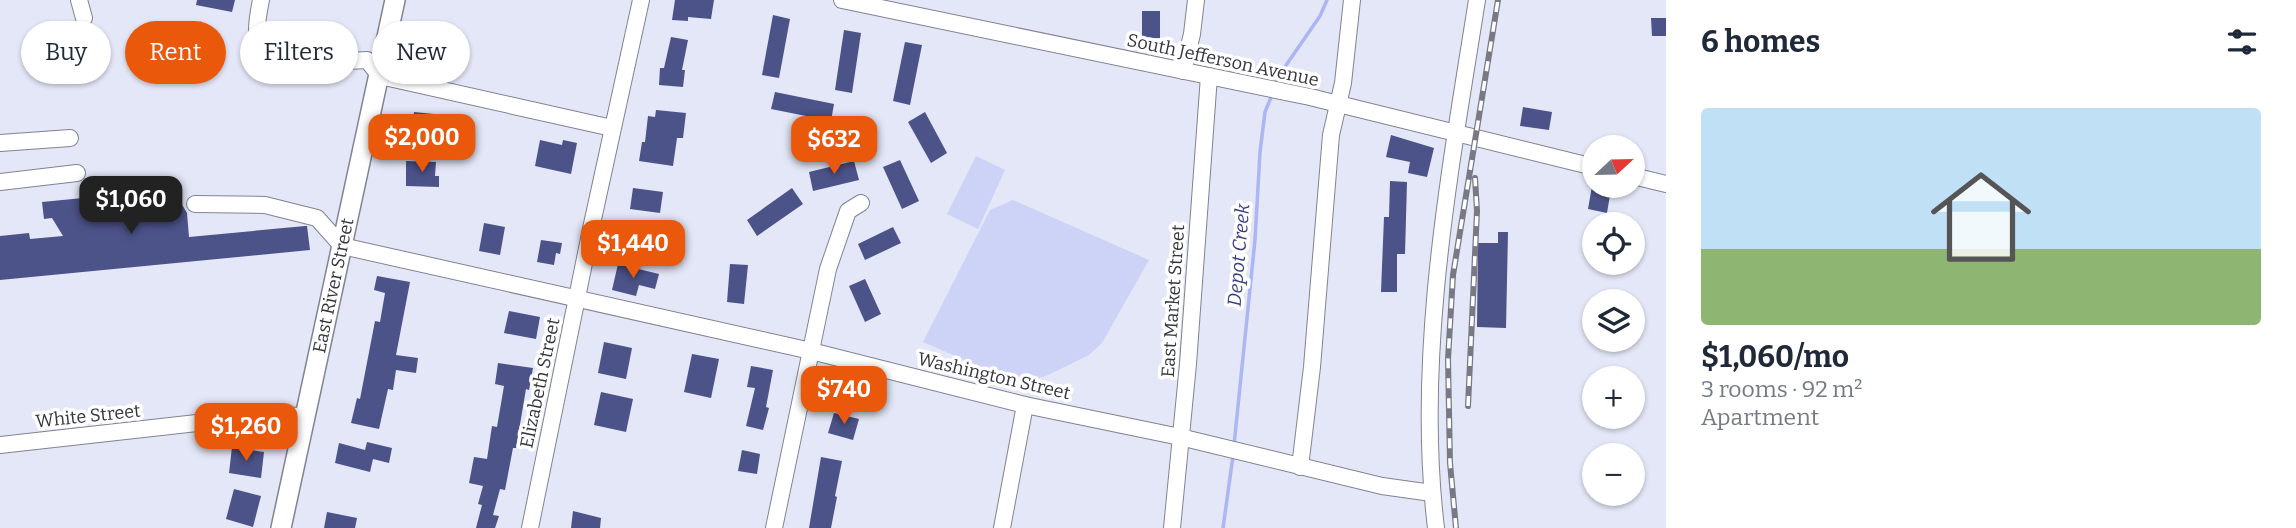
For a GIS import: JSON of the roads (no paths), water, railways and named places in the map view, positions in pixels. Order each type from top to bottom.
[{"type":"main road","name":"East River Street","points":[[391,21],[395,0]]},
{"type":"main road","name":"East River Street","points":[[281,528],[378,84]]},
{"type":"street","points":[[79,0],[84,18]]},
{"type":"street","points":[[261,0],[257,41],[273,65],[367,60],[372,66]]},
{"type":"street","name":"Elizabeth Street","points":[[530,528],[641,0]]},
{"type":"street","name":"South Jefferson Avenue","points":[[842,0],[1338,104],[1582,164]]},
{"type":"street","points":[[1183,71],[1192,34],[1196,0]]},
{"type":"street","points":[[1300,467],[1312,367],[1331,135],[1343,82],[1352,0]]},
{"type":"street","points":[[1436,528],[1432,493],[1430,365],[1439,265],[1477,0]]},
{"type":"street","name":"East Market Street","points":[[1172,528],[1188,365],[1209,76]]},
{"type":"street","points":[[416,84],[612,128]]},
{"type":"street","points":[[0,143],[70,138]]},
{"type":"street","points":[[0,182],[76,173]]},
{"type":"street","points":[[1645,179],[1666,184]]},
{"type":"street","points":[[774,528],[828,269],[848,211],[861,203]]},
{"type":"street","points":[[195,204],[265,205],[317,218],[342,246]]},
{"type":"street","name":"Washington Street","points":[[342,246],[810,351],[1026,405],[1180,437],[1382,486],[1432,493]]},
{"type":"street","points":[[1002,528],[1026,405]]},
{"type":"street","name":"White Street","points":[[0,445],[268,415],[306,416]]},
{"type":"waterway","name":"Depot Creek","points":[[1276,84],[1320,16],[1327,0]]},
{"type":"waterway","name":"Depot Creek","points":[[1234,445],[1255,240],[1260,152],[1265,112],[1272,95]]},
{"type":"waterway","name":"Depot Creek","points":[[1223,528],[1233,456]]},
{"type":"railway","points":[[1456,528],[1450,463],[1448,359],[1453,275],[1498,0]]},
{"type":"railway","points":[[1468,406],[1477,211],[1475,178]]}]
